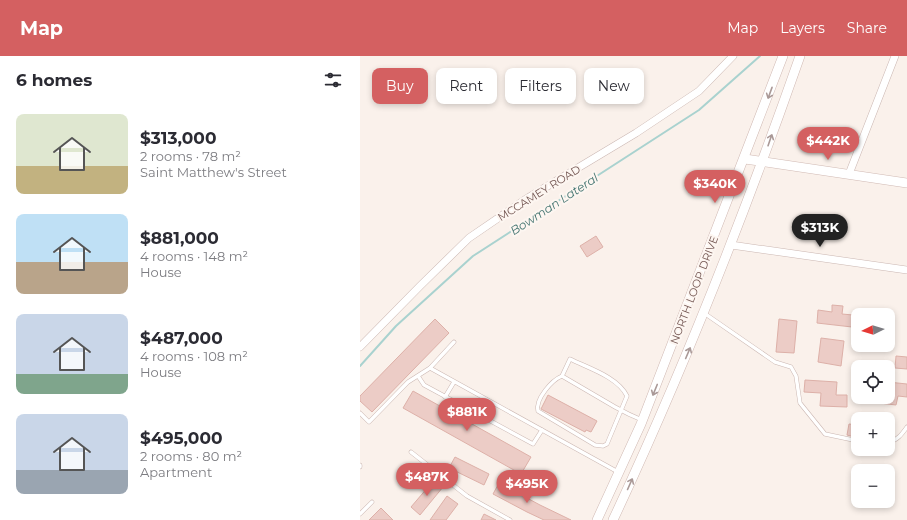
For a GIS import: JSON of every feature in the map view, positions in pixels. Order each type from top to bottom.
[{"type":"main road","name":"NORTH LOOP DRIVE","points":[[596,520],[643,420],[745,159],[783,56]]},
{"type":"main road","name":"NORTH LOOP DRIVE","points":[[614,520],[704,313],[762,163],[800,56]]},
{"type":"main road","points":[[745,159],[762,163],[907,183]]},
{"type":"main road","points":[[667,359],[681,368]]},
{"type":"street","name":"MCCAMEY ROAD","points":[[360,347],[469,238],[526,199],[636,132],[699,91],[733,56]]},
{"type":"street","points":[[849,174],[895,56]]},
{"type":"street","points":[[731,245],[907,270]]},
{"type":"lane","points":[[704,313],[775,362],[791,367],[796,376],[800,403],[825,434],[851,440]]},
{"type":"lane","points":[[360,413],[369,422],[408,382],[430,368],[454,342]]},
{"type":"lane","points":[[570,358],[620,386],[626,396],[607,444],[603,446],[594,445],[538,411],[538,403],[543,395],[555,379],[562,376],[570,358]]},
{"type":"lane","points":[[430,368],[619,473]]},
{"type":"lane","points":[[418,376],[424,385],[533,444],[542,430]]},
{"type":"lane","points":[[562,376],[621,410],[643,420]]},
{"type":"lane","points":[[445,396],[454,382]]},
{"type":"lane","points":[[895,440],[902,435],[907,427]]},
{"type":"lane","points":[[411,452],[467,496],[510,520]]},
{"type":"lane","points":[[360,514],[372,502]]},
{"type":"building","points":[[596,236],[603,247],[587,257],[580,246]]},
{"type":"building","points":[[832,305],[843,306],[842,314],[851,315],[851,327],[817,323],[818,310],[832,312]]},
{"type":"building","points":[[435,319],[449,333],[372,412],[360,401],[360,396]]},
{"type":"building","points":[[779,319],[797,321],[794,353],[776,352]]},
{"type":"building","points":[[821,338],[844,341],[841,366],[818,362]]},
{"type":"building","points":[[896,356],[907,357],[907,369],[895,368]]},
{"type":"building","points":[[805,380],[837,382],[836,395],[847,395],[847,407],[820,406],[821,393],[804,392]]},
{"type":"building","points":[[895,383],[907,384],[907,397],[898,396],[896,405],[888,404],[895,404]]},
{"type":"building","points":[[413,391],[531,457],[521,474],[403,408]]},
{"type":"building","points":[[548,395],[597,421],[591,432],[586,430],[585,432],[541,409]]},
{"type":"building","points":[[849,424],[851,424],[851,436],[847,435]]},
{"type":"building","points":[[455,457],[489,474],[484,485],[449,468]]},
{"type":"building","points":[[434,480],[443,487],[420,515],[411,507]]},
{"type":"building","points":[[499,483],[571,520],[544,520],[527,512],[493,494]]},
{"type":"building","points":[[447,496],[458,504],[446,520],[430,520]]},
{"type":"building","points":[[381,508],[393,520],[369,520]]},
{"type":"building","points":[[484,514],[496,520],[481,520]]},
{"type":"waterway","name":"Bowman Lateral","points":[[360,366],[396,326],[473,256],[699,110],[760,56]]}]
